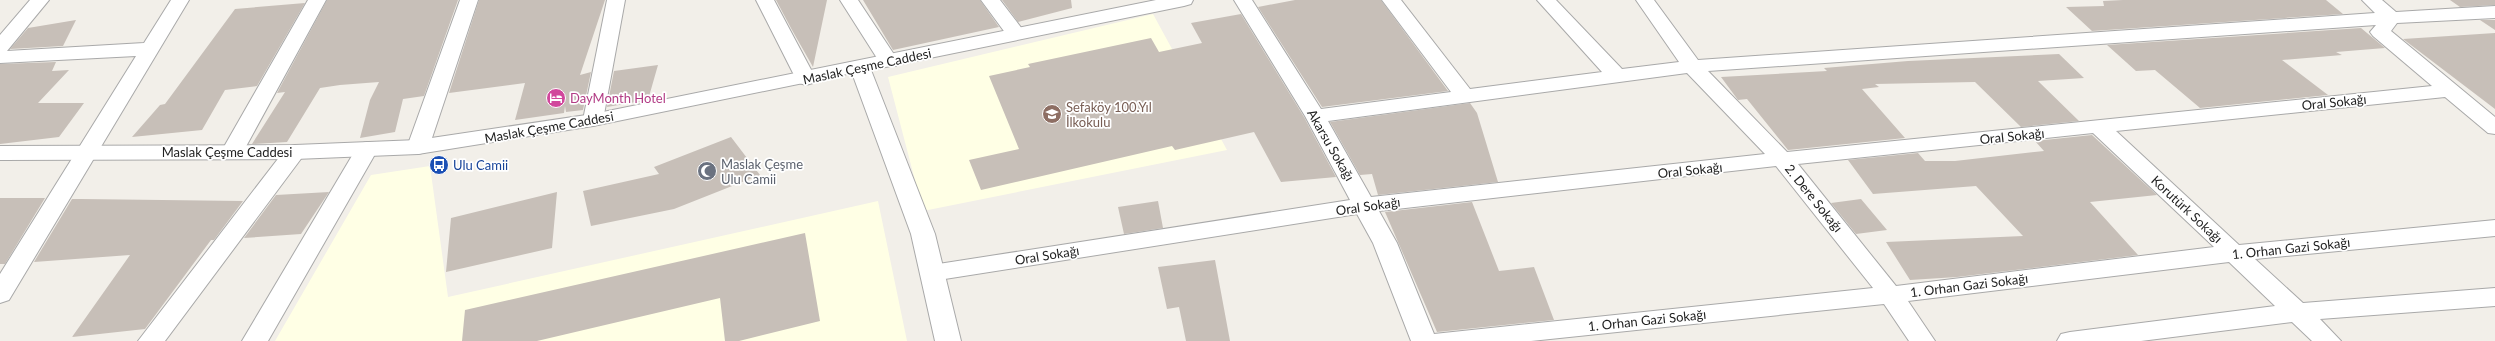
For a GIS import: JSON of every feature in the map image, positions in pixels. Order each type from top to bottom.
[{"type":"street","points":[[0,47],[40,0]]},
{"type":"street","points":[[0,294],[85,152],[180,0]]},
{"type":"street","points":[[232,152],[317,0]]},
{"type":"street","points":[[418,147],[469,0]]},
{"type":"street","points":[[593,120],[616,0]]},
{"type":"street","points":[[765,0],[806,79]]},
{"type":"street","points":[[849,0],[890,62]]},
{"type":"street","points":[[990,0],[1016,34]]},
{"type":"street","name":"Maslak Çeşme Caddesi","points":[[0,152],[295,152],[418,147],[593,120],[890,62],[1016,34],[1184,0]]},
{"type":"street","name":"Akarsu Sokağı","points":[[1243,0],[1314,116],[1385,243],[1424,341]]},
{"type":"street","points":[[1391,0],[1465,96]]},
{"type":"street","points":[[1546,0],[1617,76]]},
{"type":"street","name":"2. Dere Sokağı","points":[[1645,0],[1692,66],[1782,159],[1890,295],[1922,341]]},
{"type":"street","points":[[2371,0],[2391,18]]},
{"type":"street","points":[[1314,116],[1692,66],[2495,12]]},
{"type":"street","points":[[2391,18],[2380,32],[2450,90],[2487,112],[2495,128]]},
{"type":"street","points":[[0,57],[150,49]]},
{"type":"street","points":[[860,67],[923,234],[948,341]]},
{"type":"street","name":"Oral Sokağı","points":[[932,273],[1365,206],[1782,159],[2450,90]]},
{"type":"street","name":"Korutürk Sokağı","points":[[2099,127],[2328,341]]},
{"type":"street","points":[[255,341],[367,149]]},
{"type":"street","points":[[151,341],[295,152]]},
{"type":"street","name":"1. Orhan Gazi Sokağı","points":[[1443,341],[1890,295],[2234,253],[2495,228]]},
{"type":"street","points":[[2070,341],[2297,312],[2495,297]]},
{"type":"shaded area","name":"Sefaköy 100.Yıl İlkokulu","points":[[1153,14],[1227,150],[923,211],[888,77]]},
{"type":"shaded area","points":[[430,166],[448,297],[878,201],[907,341],[275,341],[371,175]]},
{"type":"building","points":[[327,0],[458,0],[424,96],[403,99],[395,132],[360,138],[370,100],[379,82],[340,85],[320,88],[287,142],[252,144],[285,92],[277,93]]},
{"type":"building","points":[[479,0],[605,0],[580,75],[591,72],[583,110],[566,112],[565,106],[564,113],[515,120],[525,83],[449,93]]},
{"type":"building","points":[[776,0],[827,0],[813,67],[792,30]]},
{"type":"building","points":[[863,0],[980,0],[999,27],[893,50]]},
{"type":"building","points":[[1002,0],[1071,0],[1072,8],[1018,22]]},
{"type":"building","points":[[1295,0],[1381,0],[1448,91],[1322,107],[1258,7]]},
{"type":"building","points":[[2326,0],[2343,14],[2092,31],[2066,7],[2104,6],[2103,1]]},
{"type":"building","points":[[2450,0],[2495,0],[2495,5],[2460,7]]},
{"type":"building","points":[[305,3],[257,86],[225,90],[202,130],[132,137],[160,105],[165,104],[235,9]]},
{"type":"building","points":[[1241,14],[1304,117],[1336,177],[1281,182],[1254,132],[1175,150],[1172,146],[981,190],[969,160],[1019,149],[989,76],[1030,67],[1028,64],[1151,38],[1159,52],[1202,43],[1191,23]]},
{"type":"building","points":[[76,20],[63,46],[10,49],[28,28]]},
{"type":"building","points":[[2480,20],[2495,20],[2495,30]]},
{"type":"building","points":[[2361,28],[2385,48],[2336,52],[2342,55],[2282,60],[2328,95],[2200,108],[2155,70],[2136,71],[2107,45]]},
{"type":"building","points":[[2495,33],[2495,109],[2403,39]]},
{"type":"building","points":[[2059,54],[2084,78],[2038,81],[2079,121],[2021,127],[1975,82],[1875,84],[1879,87],[1862,89],[1905,138],[1788,150],[1747,99],[1738,100],[1721,77],[1827,71],[1824,68],[1908,61]]},
{"type":"building","points":[[56,62],[52,71],[69,70],[38,103],[84,103],[59,137],[0,144],[0,64]]},
{"type":"building","points":[[658,65],[648,100],[607,107],[614,71]]},
{"type":"building","points":[[1470,103],[1477,113],[1498,182],[1378,195],[1372,174],[1360,175],[1330,122]]},
{"type":"building","points":[[2092,135],[2157,195],[2090,202],[2138,255],[1957,277],[1910,280],[1886,242],[2023,236],[1976,186],[1873,194],[1848,160],[1918,153],[1925,161],[1955,161],[2044,151],[2035,141]]},
{"type":"building","points":[[731,137],[760,175],[674,209],[591,226],[583,191],[659,174],[654,167]]},
{"type":"building","points":[[329,192],[301,234],[244,238],[276,195]]},
{"type":"building","points":[[557,192],[552,248],[446,272],[451,218]]},
{"type":"building","points":[[0,198],[45,198],[5,264],[0,264]]},
{"type":"building","points":[[72,199],[243,201],[214,240],[211,240],[145,329],[72,337],[130,255],[34,262]]},
{"type":"building","points":[[1861,199],[1887,230],[1856,234],[1831,203]]},
{"type":"building","points":[[1158,201],[1163,228],[1124,234],[1118,207]]},
{"type":"building","points":[[1472,202],[1499,271],[1534,267],[1554,320],[1437,332],[1385,212]]},
{"type":"building","points":[[805,233],[820,321],[739,341],[725,341],[720,298],[537,341],[462,341],[465,310]]},
{"type":"building","points":[[1215,260],[1230,341],[1186,341],[1179,307],[1167,309],[1158,267]]},
{"type":"place","name":"DayMonth Hotel","points":[[556,98]]},
{"type":"place","name":"Sefaköy 100.Yıl İlkokulu","points":[[1052,114]]},
{"type":"place","name":"Ulu Camii","points":[[439,165]]},
{"type":"place","name":"Maslak Çeşme Ulu Camii","points":[[707,171]]}]
